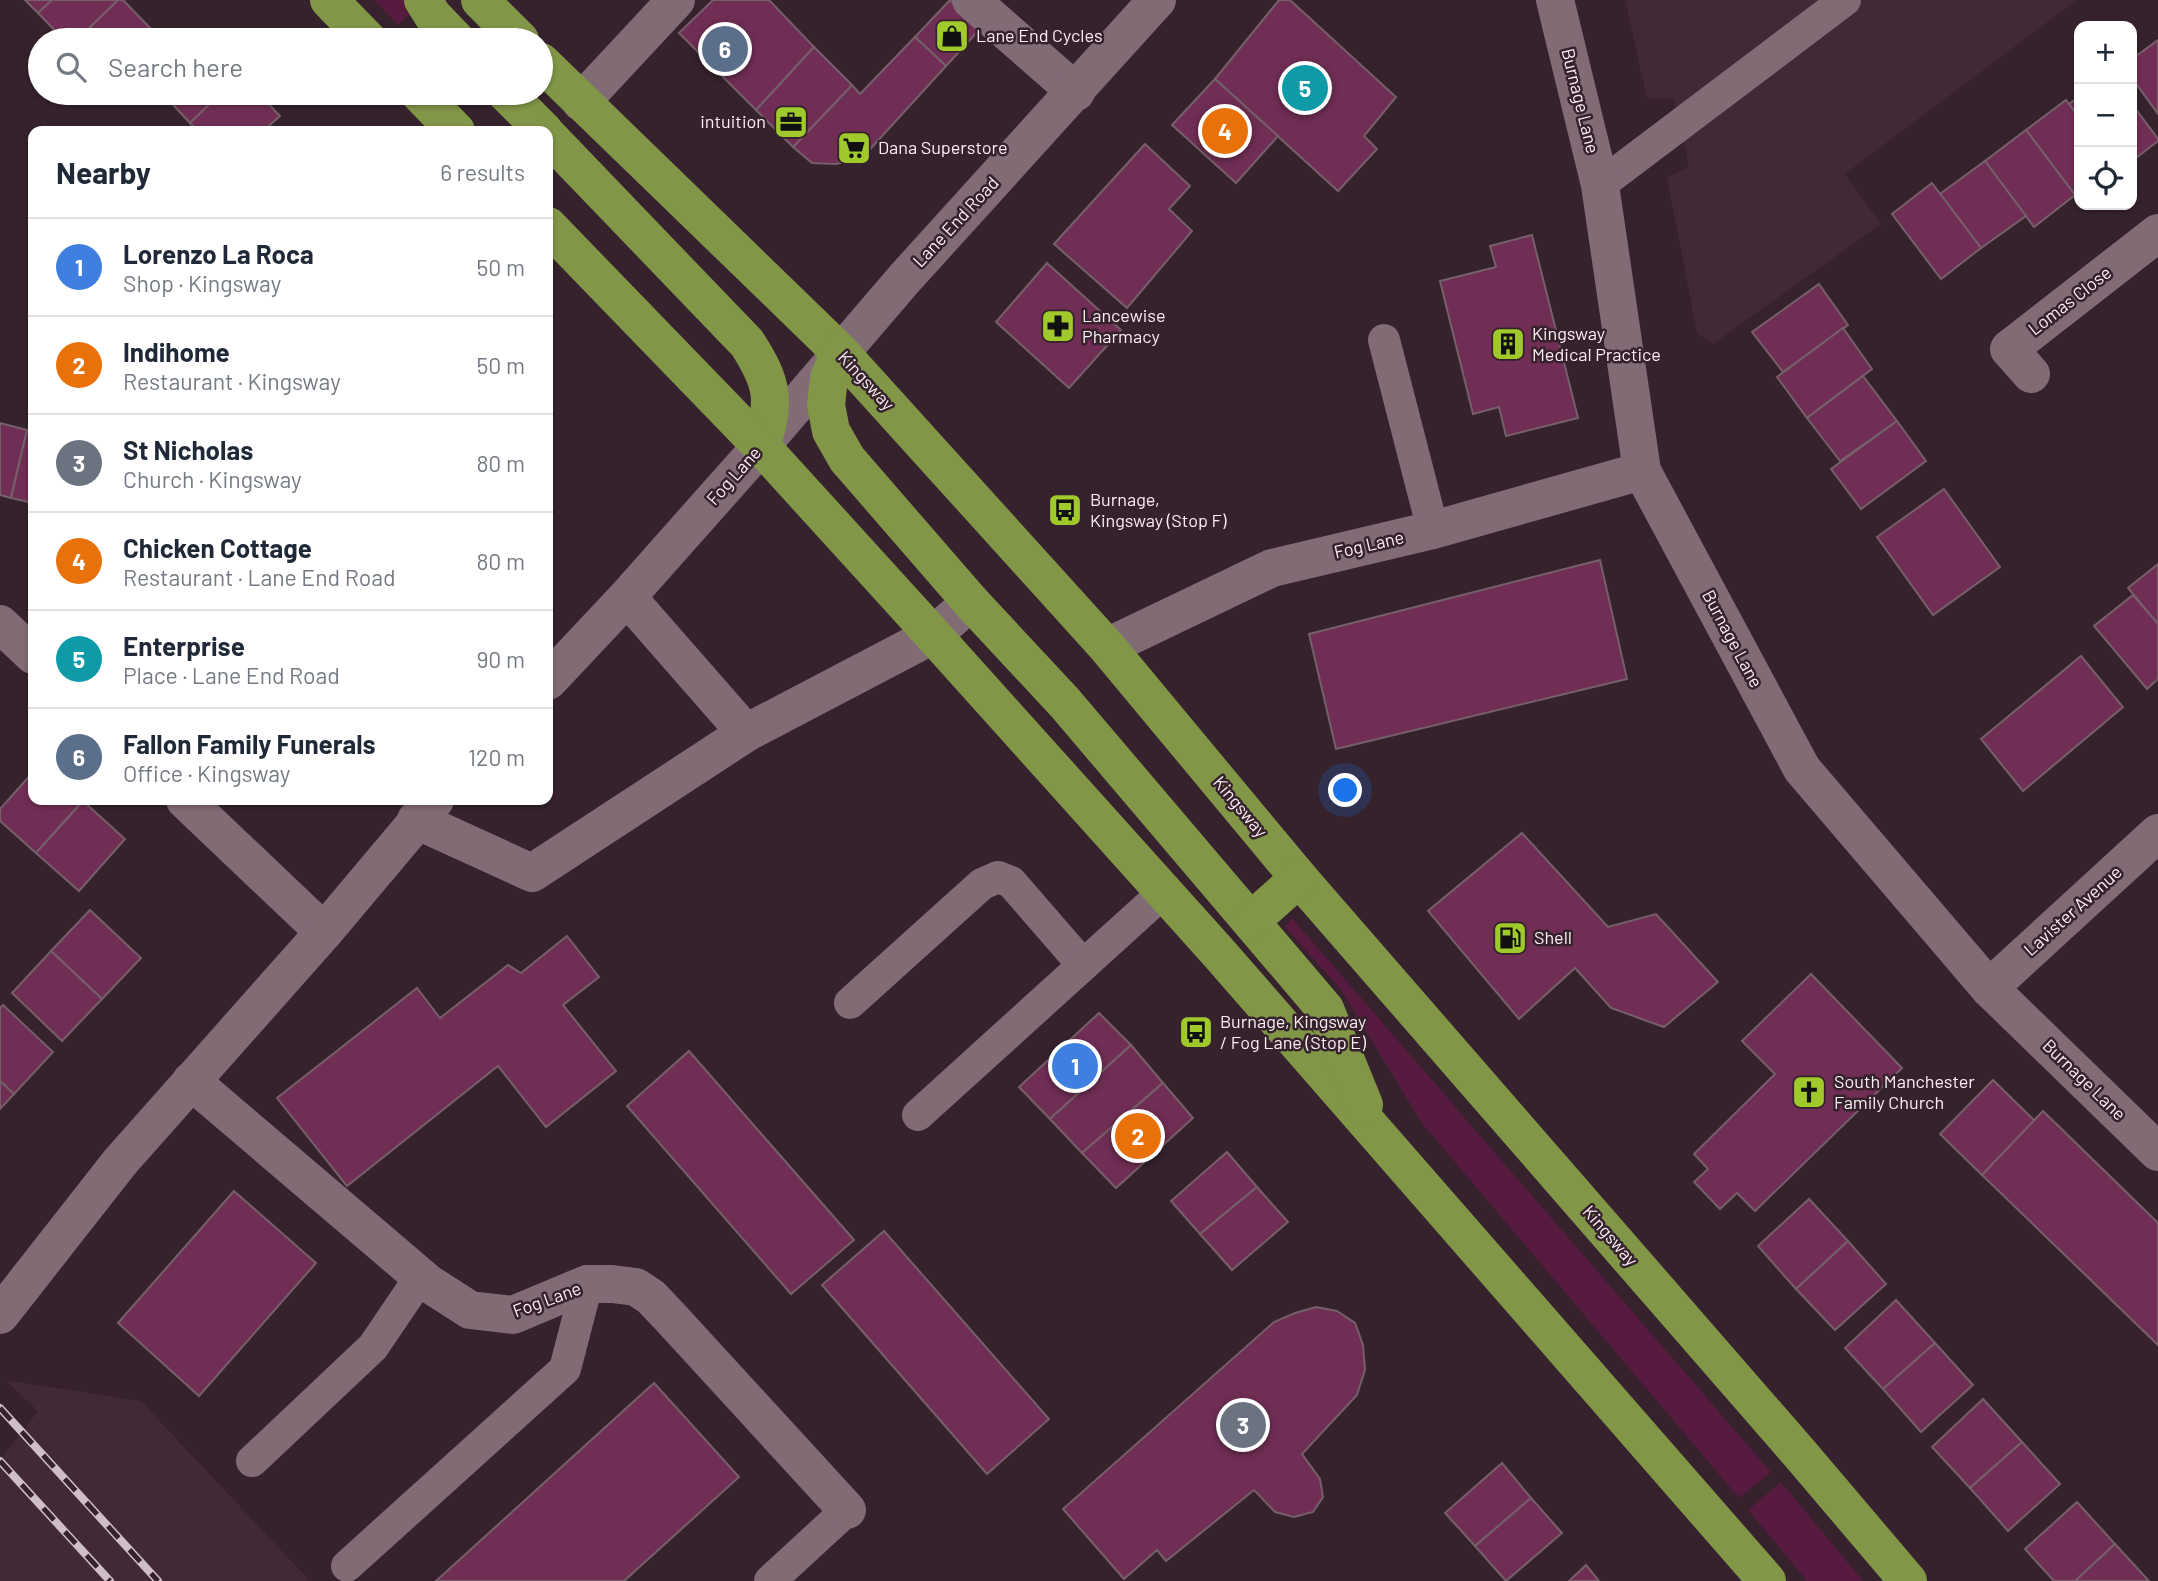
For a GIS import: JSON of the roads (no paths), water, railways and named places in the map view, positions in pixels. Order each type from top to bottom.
[{"type":"highway","points":[[329,0],[356,28]]},
{"type":"highway","points":[[423,0],[444,28]]},
{"type":"highway","points":[[480,0],[508,28]]},
{"type":"highway","name":"Kingsway","points":[[553,74],[840,352],[1107,646],[1299,878],[1908,1581]]},
{"type":"highway","points":[[431,105],[451,126]]},
{"type":"highway","points":[[518,105],[539,126]]},
{"type":"highway","points":[[553,140],[747,343],[762,366],[770,387],[771,407],[761,446]]},
{"type":"highway","points":[[553,231],[761,446],[933,635],[1164,892],[1767,1581]]},
{"type":"highway","points":[[840,352],[829,378],[826,405],[831,431],[847,459],[971,602],[1065,703],[1325,1009],[1376,1134]]},
{"type":"highway","points":[[1251,921],[1299,878]]},
{"type":"street","points":[[581,102],[676,0]]},
{"type":"street","points":[[971,0],[1076,92]]},
{"type":"street","name":"Lane End Road","points":[[840,352],[1157,0]]},
{"type":"street","name":"Burnage Lane","points":[[1555,0],[1601,185],[1642,471],[1802,769],[1989,988],[2158,1152]]},
{"type":"street","name":"Lomas Close","points":[[2031,374],[2009,349],[2158,233]]},
{"type":"street","name":"Fog Lane","points":[[553,676],[761,446],[840,352]]},
{"type":"street","name":"Fog Lane","points":[[1107,646],[1272,568],[1433,530],[1642,471]]},
{"type":"street","points":[[627,597],[746,733]]},
{"type":"street","points":[[0,1315],[120,1161],[324,932],[425,810],[532,873],[746,733],[933,635],[971,602]]},
{"type":"street","points":[[0,624],[28,651]]},
{"type":"street","points":[[190,805],[324,932]]},
{"type":"street","name":"Lavister Avenue","points":[[1989,988],[2158,833]]},
{"type":"street","name":"Fog Lane","points":[[191,1081],[421,1276],[446,1296],[470,1310],[513,1315],[587,1284],[636,1287],[651,1297],[847,1510]]},
{"type":"lane","points":[[1601,185],[1845,0]]},
{"type":"lane","points":[[1384,340],[1433,530]]},
{"type":"lane","points":[[850,1003],[982,884],[998,877],[1011,882],[1083,965]]},
{"type":"lane","points":[[918,1115],[1164,892]]},
{"type":"lane","points":[[253,1461],[373,1347],[421,1276]]},
{"type":"lane","points":[[347,1566],[565,1369],[587,1284]]},
{"type":"lane","points":[[770,1581],[847,1510]]},
{"type":"railway","points":[[0,1408],[158,1581]]},
{"type":"railway","points":[[0,1461],[110,1581]]},
{"type":"place","name":"Lane End Cycles","points":[[952,36]]},
{"type":"place","name":"Fallon Family Funerals","points":[[725,49]]},
{"type":"place","name":"Enterprise","points":[[1305,88]]},
{"type":"place","name":"intuition","points":[[791,122]]},
{"type":"place","name":"Chicken Cottage","points":[[1225,131]]},
{"type":"place","name":"Dana Superstore","points":[[854,148]]},
{"type":"place","name":"Lancewise Pharmacy","points":[[1058,326]]},
{"type":"place","name":"Kingsway Medical Practice","points":[[1508,344]]},
{"type":"place","name":"Burnage, Kingsway (Stop F)","points":[[1065,510]]},
{"type":"place","name":"Shell","points":[[1510,938]]},
{"type":"place","name":"Burnage, Kingsway / Fog Lane (Stop E)","points":[[1196,1032]]},
{"type":"place","name":"Lorenzo La Roca","points":[[1075,1066]]},
{"type":"place","name":"South Manchester Family Church","points":[[1809,1092]]},
{"type":"place","name":"Indihome","points":[[1138,1136]]},
{"type":"place","name":"St Nicholas","points":[[1243,1425]]}]
